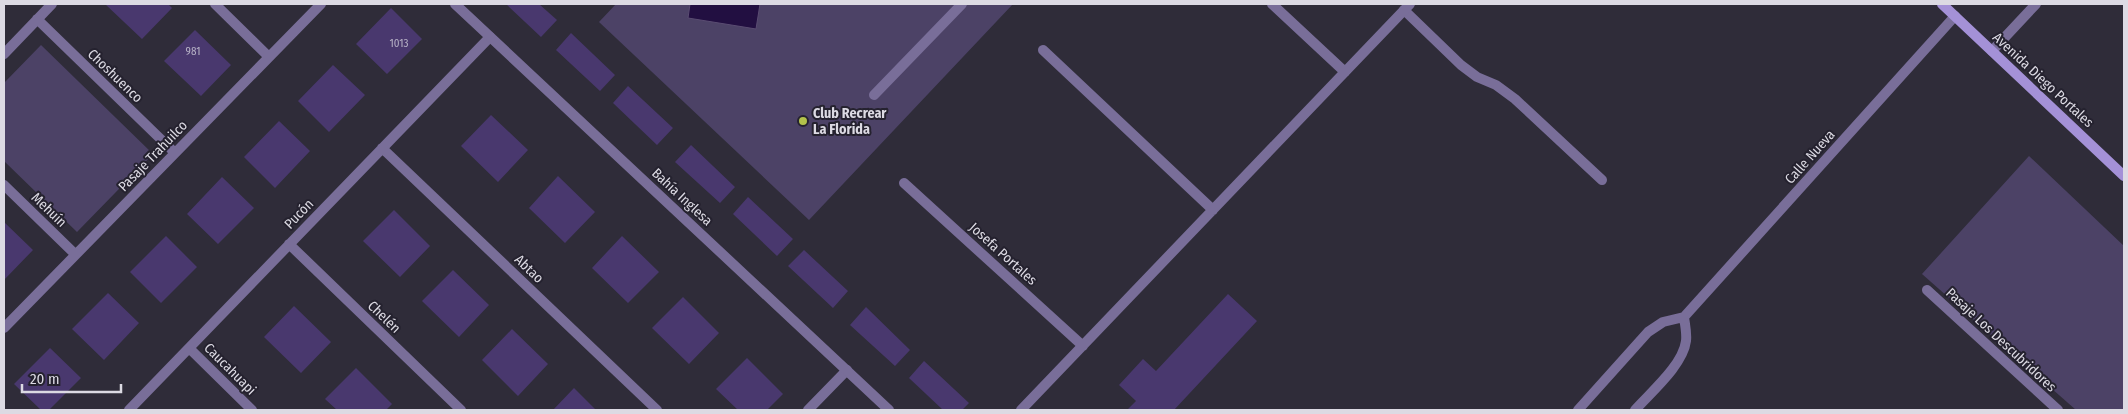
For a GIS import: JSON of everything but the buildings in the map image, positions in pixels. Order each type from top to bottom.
[{"type":"main road","name":"Avenida Diego Portales","points":[[1942,4],[2124,176]]},
{"type":"street","points":[[4,54],[52,4]]},
{"type":"street","points":[[215,4],[269,57]]},
{"type":"street","name":"Pasaje Trahuilco","points":[[4,328],[321,4]]},
{"type":"street","name":"Bahía Inglesa","points":[[455,4],[889,410]]},
{"type":"street","points":[[874,95],[962,4]]},
{"type":"street","points":[[1272,4],[1345,72]]},
{"type":"street","points":[[1992,51],[2036,4]]},
{"type":"street","points":[[1022,410],[1407,7],[1461,65],[1477,77],[1496,85],[1515,98],[1602,180]]},
{"type":"street","name":"Calle Nueva","points":[[1684,317],[1955,16]]},
{"type":"street","name":"Choshuenco","points":[[37,19],[175,153]]},
{"type":"street","name":"Pucón","points":[[129,410],[490,37]]},
{"type":"street","points":[[1042,50],[1214,210]]},
{"type":"street","name":"Abtao","points":[[382,148],[656,410]]},
{"type":"street","name":"Josefa Portales","points":[[904,183],[1083,346]]},
{"type":"street","name":"Mehuín","points":[[4,185],[75,254]]},
{"type":"street","name":"Chelén","points":[[289,244],[461,410]]},
{"type":"street","name":"Pasaje Los Descubridores","points":[[1927,290],[2058,410]]},
{"type":"street","points":[[1578,410],[1648,332],[1664,322],[1684,317],[1686,341],[1682,354],[1675,365],[1635,410]]},
{"type":"street","name":"Caucahuapi","points":[[189,348],[252,410]]},
{"type":"street","points":[[808,410],[847,370]]},
{"type":"shaded area","name":"Club Recrear La Florida","points":[[616,4],[1013,4],[809,220],[599,22]]},
{"type":"shaded area","points":[[690,4],[760,4],[756,29],[688,18]]},
{"type":"shaded area","points":[[41,45],[153,154],[77,232],[4,161],[4,83]]},
{"type":"shaded area","points":[[2029,156],[2124,246],[2124,410],[2076,410],[1922,274]]},
{"type":"place","name":"Club Recrear La Florida","points":[[803,121]]}]
